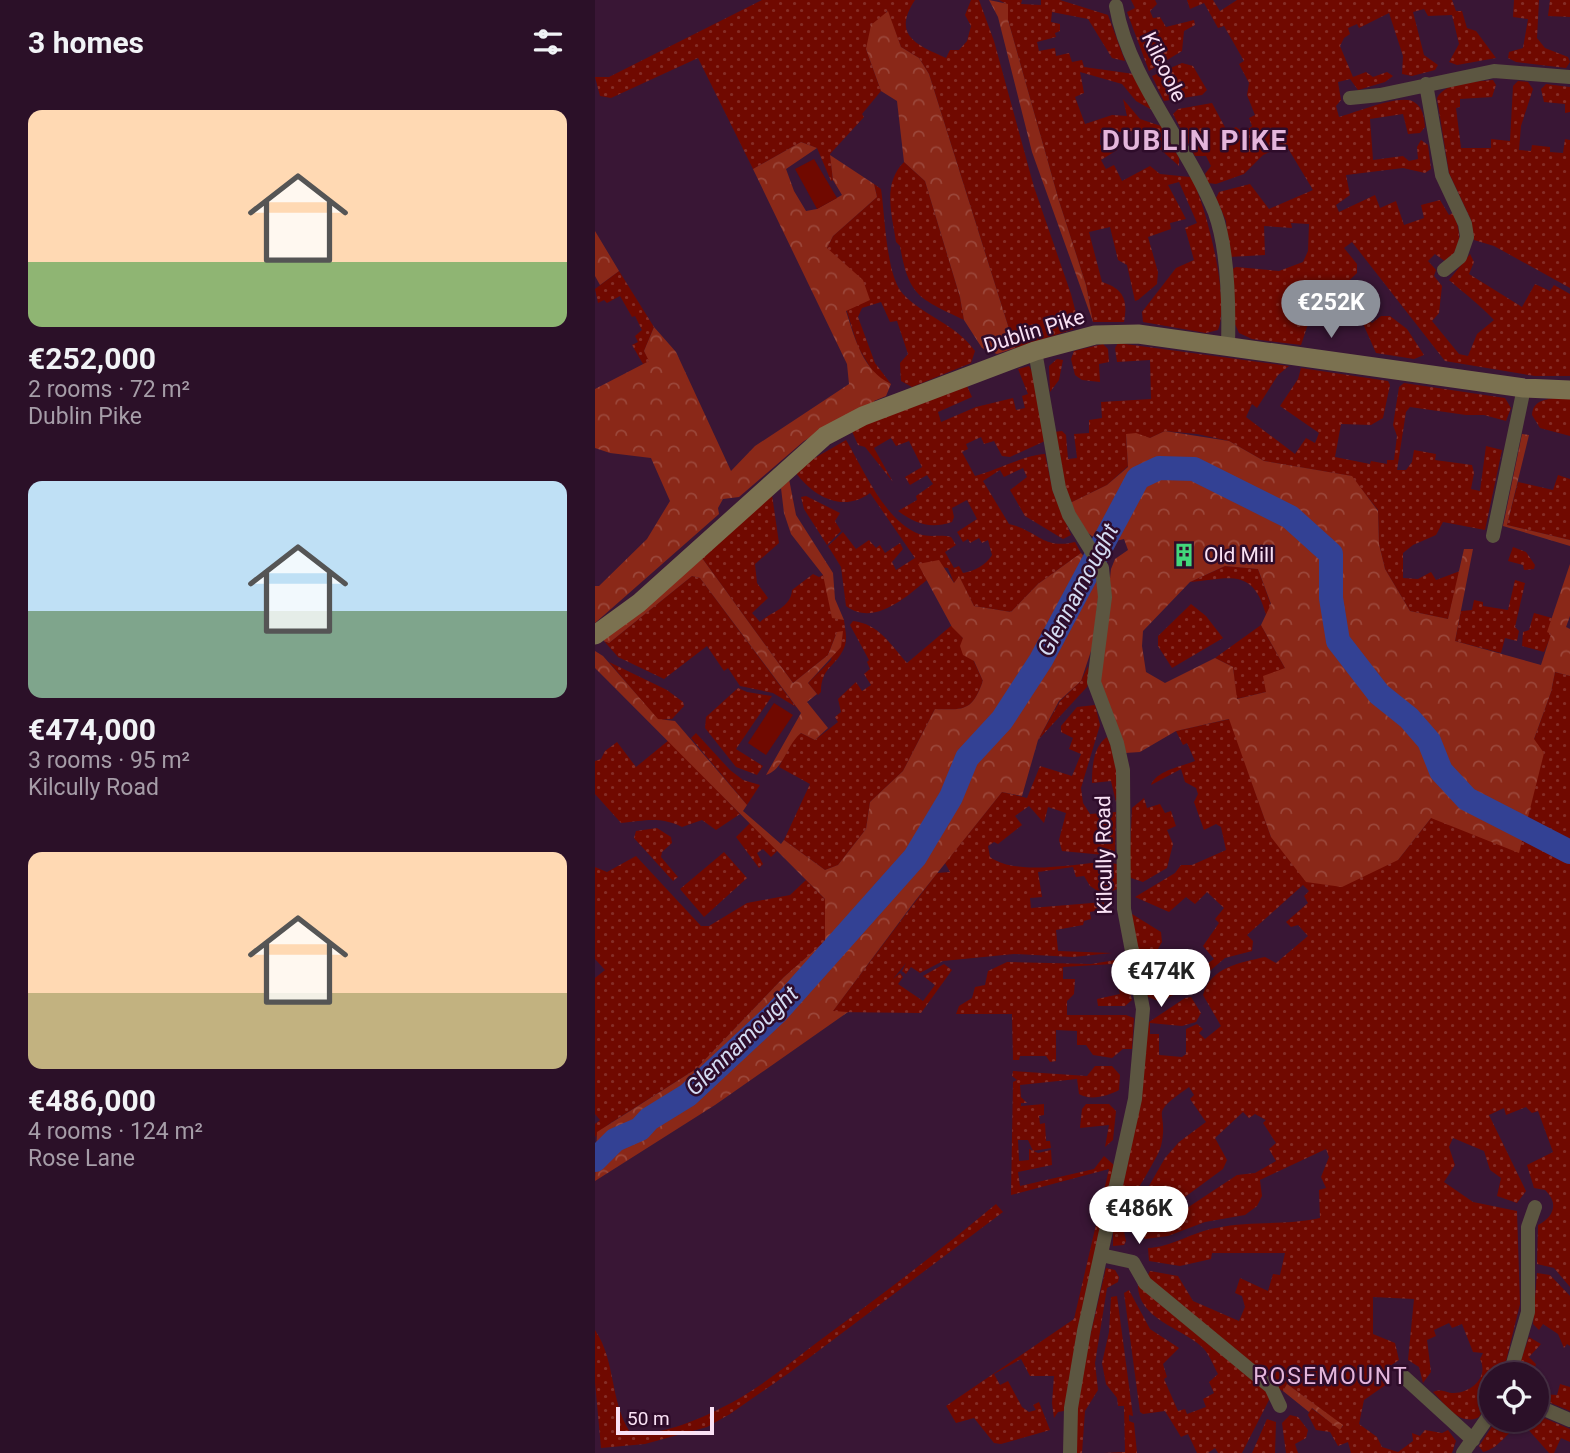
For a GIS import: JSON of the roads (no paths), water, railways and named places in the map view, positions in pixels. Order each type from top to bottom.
[{"type":"street","name":"Kilcoole","points":[[1116,6],[1120,24],[1138,65],[1194,169],[1218,223],[1228,346]]},
{"type":"street","points":[[1350,98],[1380,95],[1494,71],[1570,77]]},
{"type":"street","points":[[1426,84],[1441,175],[1465,225],[1467,237],[1460,257],[1444,270]]},
{"type":"street","name":"Dublin Pike","points":[[595,635],[639,603],[825,436],[863,416],[1035,351],[1111,333],[1228,346],[1524,388],[1570,390]]},
{"type":"street","name":"Kilcully Road","points":[[1035,351],[1059,488],[1069,515],[1102,568],[1105,597],[1094,682],[1117,743],[1123,770],[1123,901],[1140,989],[1143,1027],[1127,1140],[1071,1408],[1070,1453]]},
{"type":"street","points":[[1493,536],[1524,388]]},
{"type":"street","points":[[1513,1362],[1528,1312],[1528,1227],[1535,1207]]},
{"type":"street","points":[[1101,1255],[1133,1262],[1145,1283],[1271,1387],[1280,1406]]},
{"type":"street","points":[[1404,1377],[1473,1440]]},
{"type":"street","points":[[1549,1411],[1570,1420]]},
{"type":"street","points":[[1462,1453],[1479,1431]]},
{"type":"waterway","name":"Glennamought","points":[[595,1160],[615,1140],[640,1129],[649,1119],[688,1095],[777,1012],[915,857],[951,797],[967,758],[1002,720],[1041,660],[1138,478],[1159,468],[1194,469],[1290,517],[1331,554],[1331,598],[1338,641],[1379,694],[1409,718],[1429,741],[1441,771],[1467,799],[1570,852]]},
{"type":"place","name":"Old Mill","points":[[1184,555]]},
{"type":"district","name":"DUBLIN PIKE","points":[[1195,140]]},
{"type":"district","name":"ROSEMOUNT","points":[[1331,1376]]}]
